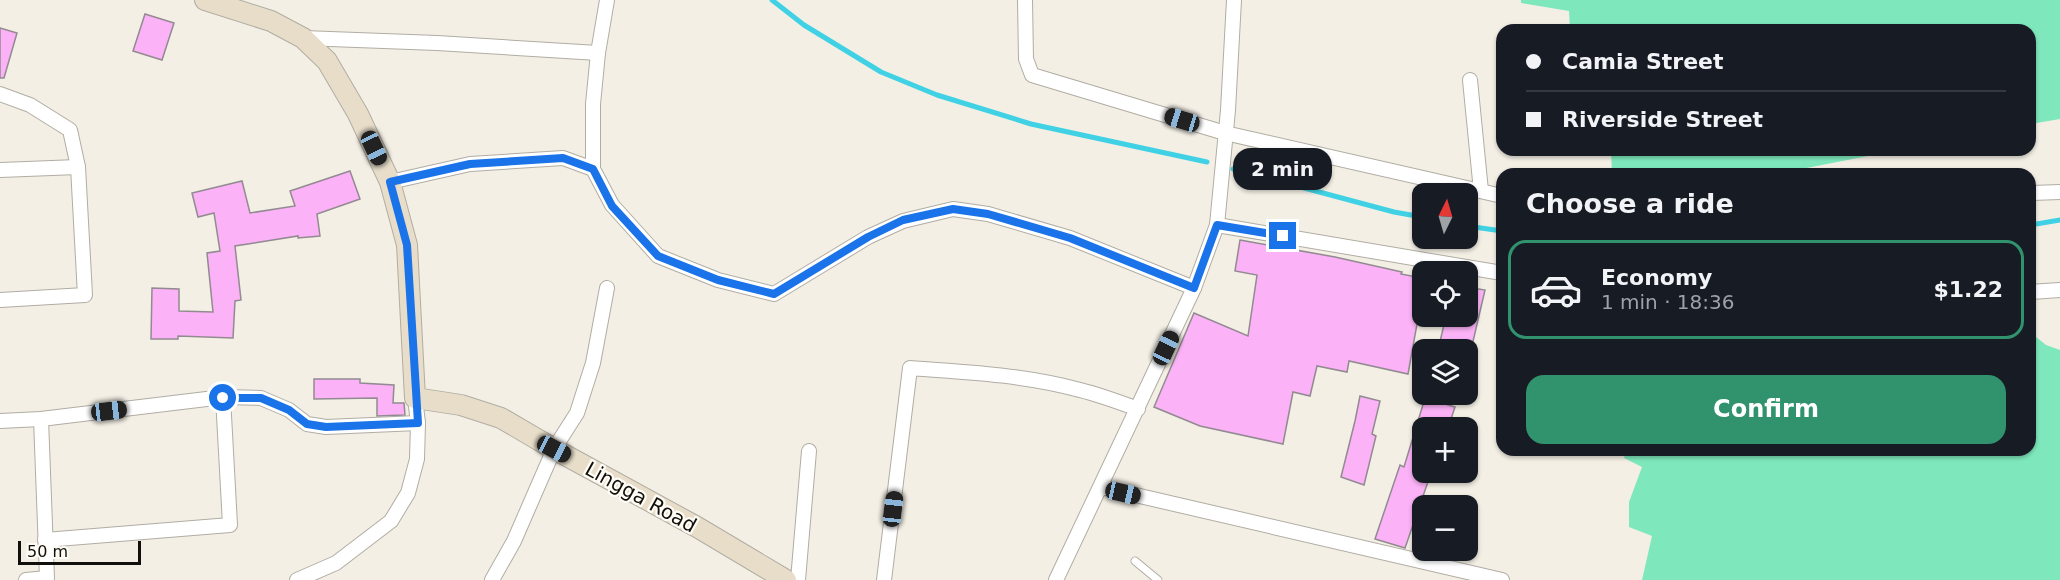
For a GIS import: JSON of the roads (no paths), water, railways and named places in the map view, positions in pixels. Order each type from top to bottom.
[{"type":"street","points":[[205,0],[271,21],[303,38],[327,61],[357,114],[390,182],[407,245],[418,423],[417,459],[408,493],[391,521],[336,562],[297,580]]},
{"type":"street","points":[[607,0],[598,53],[593,104],[593,169],[612,206],[658,256],[718,280],[774,294],[868,237],[903,220],[953,209],[988,214],[1070,238],[1194,288]]},
{"type":"street","points":[[1025,0],[1026,59],[1032,75],[1225,132],[1496,195]]},
{"type":"street","points":[[1056,580],[1194,288],[1217,225],[1229,99],[1234,0]]},
{"type":"street","points":[[303,38],[437,43],[598,53]]},
{"type":"street","points":[[1470,80],[1481,191]]},
{"type":"street","points":[[0,94],[30,105],[70,130],[78,167],[85,295],[0,300]]},
{"type":"street","points":[[390,182],[470,164],[563,158],[593,169]]},
{"type":"street","points":[[0,170],[78,167]]},
{"type":"street","points":[[2036,193],[2060,192]]},
{"type":"street","points":[[1217,225],[1496,272]]},
{"type":"street","points":[[492,580],[514,541],[554,449],[577,413],[589,376],[606,288]]},
{"type":"street","points":[[2036,292],[2060,290]]},
{"type":"street","points":[[884,580],[910,368],[987,374],[1035,381],[1080,390],[1138,409]]},
{"type":"street","points":[[0,421],[40,419],[223,398],[261,398],[289,410],[307,424],[326,427],[418,423]]},
{"type":"street","points":[[45,540],[230,525],[223,398]]},
{"type":"street","name":"Lingga Road","points":[[415,398],[461,405],[501,418],[697,527],[786,580]]},
{"type":"street","points":[[26,580],[47,578],[40,419]]},
{"type":"street","points":[[798,580],[809,451]]},
{"type":"street","points":[[1101,487],[1502,580]]},
{"type":"lane","points":[[1136,561],[1158,580]]},
{"type":"waterway","points":[[772,0],[804,25],[881,72],[937,95],[1031,124],[1207,162]]},
{"type":"waterway","points":[[1233,169],[1412,215]]},
{"type":"waterway","points":[[2036,224],[2060,220]]},
{"type":"waterway","points":[[1478,228],[1496,230]]}]
